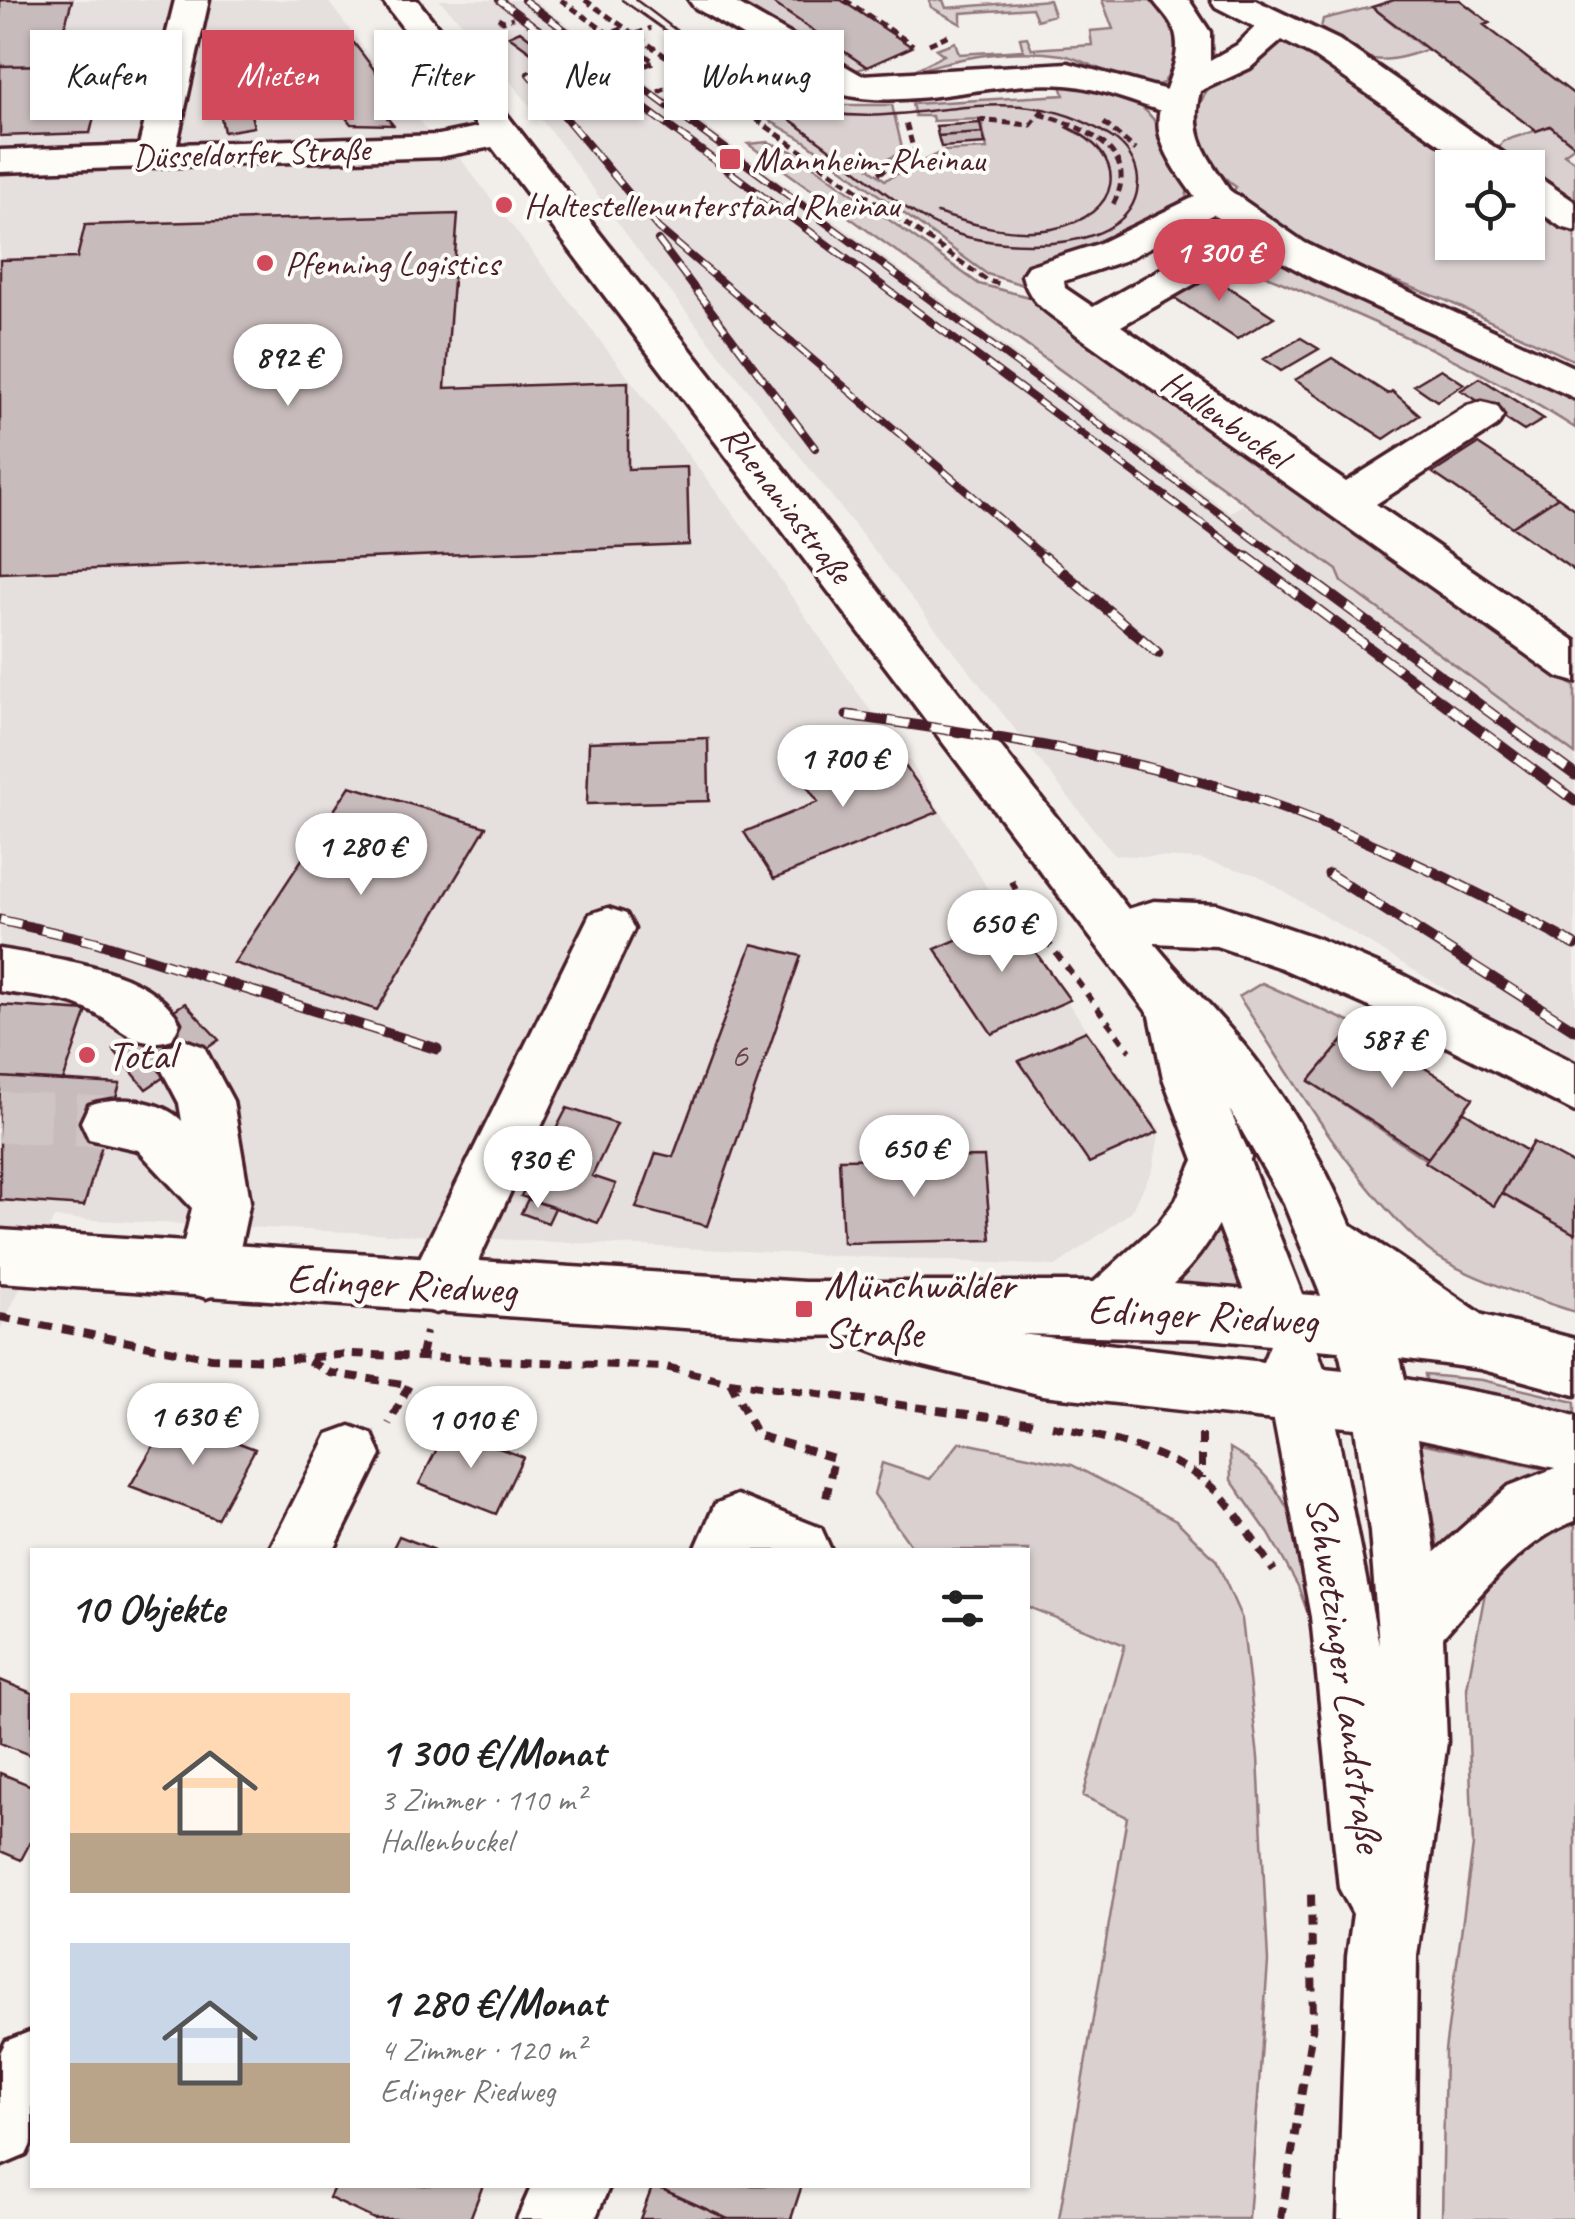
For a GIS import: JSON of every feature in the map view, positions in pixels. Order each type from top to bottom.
[{"type":"main road","points":[[155,156],[192,0]]},
{"type":"main road","name":"Rhenaniastraße","points":[[399,0],[1174,1009],[1228,1065],[1294,1166],[1332,1244],[1362,1326],[1383,1402]]},
{"type":"main road","points":[[706,0],[842,82],[897,86],[1068,74],[1187,81],[1251,52],[1268,39],[1276,22]]},
{"type":"main road","points":[[1170,0],[1190,25],[1180,138],[1215,198],[1291,251],[1575,384]]},
{"type":"main road","points":[[1228,0],[1326,48],[1474,150]]},
{"type":"main road","name":"Düsseldorfer Straße","points":[[0,161],[439,146],[502,134]]},
{"type":"main road","points":[[1047,294],[1042,275],[1112,252],[1215,198]]},
{"type":"main road","points":[[1545,198],[1575,219]]},
{"type":"main road","points":[[1091,326],[1198,265]]},
{"type":"main road","name":"Hallenbuckel","points":[[1047,294],[1575,665]]},
{"type":"main road","points":[[1344,503],[1482,416]]},
{"type":"main road","points":[[1116,934],[1154,922],[1217,924],[1299,953],[1382,989],[1575,1089]]},
{"type":"main road","points":[[436,1287],[608,929]]},
{"type":"main road","points":[[0,970],[98,988],[169,1043],[206,1101],[222,1201],[206,1272]]},
{"type":"main road","name":"Rhenaniastraße","points":[[1174,1009],[1190,1078],[1282,1318]]},
{"type":"main road","points":[[108,1122],[153,1129],[222,1201]]},
{"type":"main road","points":[[1106,1308],[1178,1242],[1196,1217],[1223,1158]]},
{"type":"main road","points":[[1332,1244],[1403,1296],[1480,1342],[1575,1367]]},
{"type":"main road","name":"Edinger Riedweg","points":[[0,1256],[804,1309],[1106,1308],[1282,1318],[1480,1342]]},
{"type":"main road","name":"Edinger Riedweg","points":[[804,1309],[1042,1368],[1300,1393]]},
{"type":"main road","name":"Schwetzinger Landstraße","points":[[1282,1318],[1343,1618],[1382,1956]]},
{"type":"main road","points":[[1300,1393],[1383,1402],[1520,1429],[1575,1445]]},
{"type":"main road","name":"Schwetzinger Landstraße","points":[[1376,2219],[1382,1956],[1414,1742],[1411,1624],[1400,1501],[1383,1402]]},
{"type":"main road","points":[[302,1548],[350,1456]]},
{"type":"main road","points":[[1411,1624],[1480,1551],[1532,1507],[1575,1491]]},
{"type":"main road","points":[[729,1548],[737,1526],[812,1530]]},
{"type":"main road","points":[[0,2129],[30,2070]]},
{"type":"main road","points":[[555,2219],[570,2188]]},
{"type":"path","points":[[558,0],[603,30]]},
{"type":"path","points":[[584,0],[627,30]]},
{"type":"path","points":[[845,0],[918,48]]},
{"type":"path","points":[[498,18],[513,18]]},
{"type":"path","points":[[619,30],[624,28]]},
{"type":"path","points":[[644,31],[651,28]]},
{"type":"path","points":[[879,173],[915,155],[897,86]]},
{"type":"path","points":[[658,92],[664,90]]},
{"type":"path","points":[[1040,114],[1086,130],[1116,155],[1123,186],[1105,214]]},
{"type":"path","points":[[1094,118],[1128,141],[1140,155]]},
{"type":"path","points":[[756,120],[988,281],[1047,294]]},
{"type":"path","points":[[0,1317],[169,1352],[308,1361],[350,1354],[666,1367],[730,1382],[1050,1425],[1124,1442],[1202,1478],[1226,1504],[1279,1582]]},
{"type":"path","points":[[308,1361],[330,1372],[409,1385],[390,1424],[350,1456]]},
{"type":"path","points":[[730,1382],[757,1435],[834,1458],[812,1530]]},
{"type":"path","points":[[1281,2219],[1313,2024],[1310,1887]]},
{"type":"shaded area","points":[[0,0],[327,0],[350,30],[202,30],[202,120],[354,120],[354,35],[374,61],[374,120],[419,120],[447,157],[459,157],[748,533],[867,706],[898,741],[1003,914],[1160,1129],[1153,1169],[1131,1212],[1056,1266],[54,1218],[0,1330]]},
{"type":"shaded area","points":[[439,0],[534,0],[575,30],[528,30],[528,103],[508,79],[508,30],[466,27]]},
{"type":"shaded area","points":[[736,0],[780,0],[774,4],[812,30],[781,30],[753,15]]},
{"type":"shaded area","points":[[929,0],[943,0],[946,8],[1049,0],[1054,15],[1037,20],[1032,8],[961,13],[961,24],[931,7]]},
{"type":"shaded area","points":[[1102,0],[1155,0],[1164,11],[1177,39],[1164,83],[1139,84],[1074,58],[1022,52],[940,64],[902,76],[944,55],[936,49],[955,42],[959,54],[1023,50],[1020,38],[1027,37],[1032,49],[1092,45],[1090,31],[1113,29]]},
{"type":"shaded area","points":[[1372,7],[1420,45],[1432,48],[1398,58],[1373,59],[1350,49],[1321,28],[1323,19]]},
{"type":"shaded area","points":[[1282,41],[1300,46],[1454,150],[1435,150],[1435,260],[1545,260],[1545,214],[1575,235],[1575,361],[1445,300],[1289,241],[1230,196],[1236,187],[1206,153],[1197,125],[1204,97],[1214,84]]},
{"type":"shaded area","points":[[844,51],[867,67],[857,70],[844,63]]},
{"type":"shaded area","points":[[644,81],[664,96],[664,120],[697,120],[1230,512],[1243,505],[1337,570],[1343,582],[1575,754],[1575,1068],[1257,875],[1200,859],[1114,855],[640,253],[542,120],[644,120]]},
{"type":"shaded area","points":[[1061,85],[1113,92],[1145,110],[1177,162],[1188,187],[1186,198],[1102,244],[1028,268],[1022,277],[1023,285],[987,274],[803,140],[769,120],[844,120],[844,105],[892,105],[903,152],[869,168],[885,180],[943,151],[987,149],[981,119],[933,121],[932,116],[915,116],[912,104],[1064,95]]},
{"type":"shaded area","points":[[1550,126],[1575,146],[1564,154],[1575,162],[1575,200],[1545,179],[1545,150],[1502,150],[1499,148],[1503,141]]},
{"type":"shaded area","points":[[768,142],[794,152],[979,284],[1037,299],[1575,687],[1575,754],[1342,582],[1337,570],[748,144]]},
{"type":"shaded area","points":[[1210,215],[1226,217],[1485,349],[1575,402],[1575,428],[1427,347],[1169,234]]},
{"type":"shaded area","points":[[1262,983],[1356,1025],[1309,1081],[1493,1205],[1502,1193],[1575,1234],[1575,1312],[1458,1268],[1427,1249],[1400,1223],[1349,1163],[1239,997]]},
{"type":"shaded area","points":[[1224,1211],[1255,1299],[1162,1291],[1203,1252]]},
{"type":"shaded area","points":[[1425,1375],[1482,1380],[1575,1402],[1575,1422],[1427,1385]]},
{"type":"shaded area","points":[[960,1442],[1072,1465],[1176,1520],[1216,1560],[1242,1619],[1258,1757],[1268,1962],[1249,2219],[1059,2219],[1127,1817],[1083,1796],[1125,1645],[1030,1608],[1030,1548],[913,1548],[874,1494],[882,1463],[930,1479]]},
{"type":"shaded area","points":[[1420,1443],[1554,1471],[1441,1568]]},
{"type":"shaded area","points":[[1230,1448],[1275,1487],[1289,1511],[1307,1566],[1322,1653],[1298,1586],[1269,1534],[1231,1480]]},
{"type":"shaded area","points":[[1575,1515],[1575,2219],[1442,2219],[1445,2050],[1473,1846],[1467,1688],[1487,1582],[1520,1543]]},
{"type":"building","points":[[0,0],[72,0],[64,30],[30,30],[30,65],[0,66]]},
{"type":"building","points":[[841,0],[912,47],[867,67],[844,51],[844,30],[813,30],[773,3]]},
{"type":"building","points":[[1394,0],[1460,0],[1490,23],[1484,25],[1575,95],[1575,146],[1550,126],[1536,131],[1372,7]]},
{"type":"building","points":[[520,31],[528,37],[528,50],[509,36]]},
{"type":"building","points":[[354,43],[374,69],[374,120],[389,120],[393,125],[351,124],[348,120],[354,120]]},
{"type":"building","points":[[30,65],[30,120],[93,120],[90,133],[0,136],[0,66]]},
{"type":"building","points":[[222,120],[252,120],[254,127],[224,132]]},
{"type":"building","points":[[980,123],[982,133],[938,136],[936,126]]},
{"type":"building","points":[[982,133],[986,144],[941,147],[938,136]]},
{"type":"building","points":[[458,214],[445,388],[628,382],[628,469],[687,467],[689,545],[0,573],[0,260],[77,258],[85,225]]},
{"type":"building","points":[[1202,270],[1274,317],[1237,339],[1164,291]]},
{"type":"building","points":[[1301,338],[1319,349],[1281,371],[1264,359]]},
{"type":"building","points":[[1332,358],[1388,394],[1392,391],[1420,415],[1384,439],[1295,380]]},
{"type":"building","points":[[1441,369],[1464,384],[1437,401],[1414,385]]},
{"type":"building","points":[[1480,378],[1544,419],[1524,431],[1461,390]]},
{"type":"building","points":[[1478,444],[1558,497],[1512,527],[1433,473]]},
{"type":"building","points":[[1558,497],[1575,509],[1575,571],[1512,527]]},
{"type":"building","points":[[708,738],[709,801],[587,804],[589,742]]},
{"type":"building","points":[[887,741],[938,812],[774,879],[744,832],[818,802],[799,775]]},
{"type":"building","points":[[350,786],[486,827],[377,1010],[234,963]]},
{"type":"building","points":[[1010,917],[1070,1000],[992,1034],[935,949]]},
{"type":"building","points":[[752,944],[801,956],[707,1226],[636,1208],[656,1153],[673,1157]]},
{"type":"building","points":[[185,1003],[219,1040],[146,1089],[113,1049]]},
{"type":"building","points":[[0,1005],[87,1011],[63,1081],[0,1077]]},
{"type":"building","points":[[1356,1025],[1473,1098],[1428,1158],[1309,1081]]},
{"type":"building","points":[[1086,1031],[1158,1132],[1089,1163],[1019,1061]]},
{"type":"building","points":[[0,1077],[120,1084],[84,1206],[0,1200]]},
{"type":"building","points":[[567,1108],[617,1124],[592,1176],[616,1184],[598,1223],[521,1196]]},
{"type":"building","points":[[1463,1111],[1527,1151],[1494,1206],[1425,1162]]},
{"type":"building","points":[[1533,1142],[1575,1165],[1575,1234],[1502,1193]]},
{"type":"building","points":[[984,1157],[991,1240],[843,1243],[839,1159]]},
{"type":"building","points":[[528,1199],[555,1208],[548,1223],[521,1213]]},
{"type":"building","points":[[170,1417],[255,1449],[217,1519],[130,1486]]},
{"type":"building","points":[[447,1429],[523,1457],[496,1514],[419,1484]]},
{"type":"building","points":[[399,1536],[430,1548],[393,1548]]},
{"type":"building","points":[[0,1680],[30,1692],[30,1755],[0,1743]]},
{"type":"building","points":[[0,1773],[30,1785],[30,1843],[21,1860],[0,1851]]},
{"type":"building","points":[[334,2188],[482,2188],[470,2219],[374,2219],[329,2198]]},
{"type":"building","points":[[652,2188],[660,2188],[728,2219],[640,2219]]},
{"type":"building","points":[[660,2188],[801,2188],[791,2219],[728,2219]]},
{"type":"tunnel","points":[[0,1117],[109,1122]]},
{"type":"tram line","points":[[622,0],[801,127],[905,207],[939,227],[1005,243],[1066,242],[1094,235],[1117,223],[1132,205],[1138,180],[1130,155],[1111,137],[1072,117],[1033,107],[995,105],[880,115],[841,115],[801,107],[736,75],[636,0]]},
{"type":"tram line","points":[[937,213],[979,225],[1023,231],[1052,229],[1093,212],[1110,184],[1109,169],[1088,139],[1067,127]]},
{"type":"railway","points":[[499,0],[1251,560]]},
{"type":"railway","points":[[524,0],[1283,560]]},
{"type":"railway","points":[[568,120],[658,228],[1048,560]]},
{"type":"railway","points":[[658,240],[815,448]]},
{"type":"railway","points":[[1045,557],[1158,653]]},
{"type":"railway","points":[[1247,557],[1575,801]]},
{"type":"railway","points":[[1279,557],[1575,775]]},
{"type":"railway","points":[[847,715],[1077,752],[1213,785],[1307,817],[1398,856],[1575,945]]},
{"type":"railway","points":[[1329,874],[1575,1030]]},
{"type":"railway","points":[[0,920],[96,942],[437,1049]]},
{"type":"place","name":"Mannheim-Rheinau","points":[[730,159]]},
{"type":"place","name":"Haltestellenunterstand Rheinau","points":[[504,205]]},
{"type":"place","name":"Pfenning Logistics","points":[[265,263]]},
{"type":"place","name":"Total","points":[[87,1055]]},
{"type":"place","name":"Münchwälder Straße","points":[[804,1309]]}]
